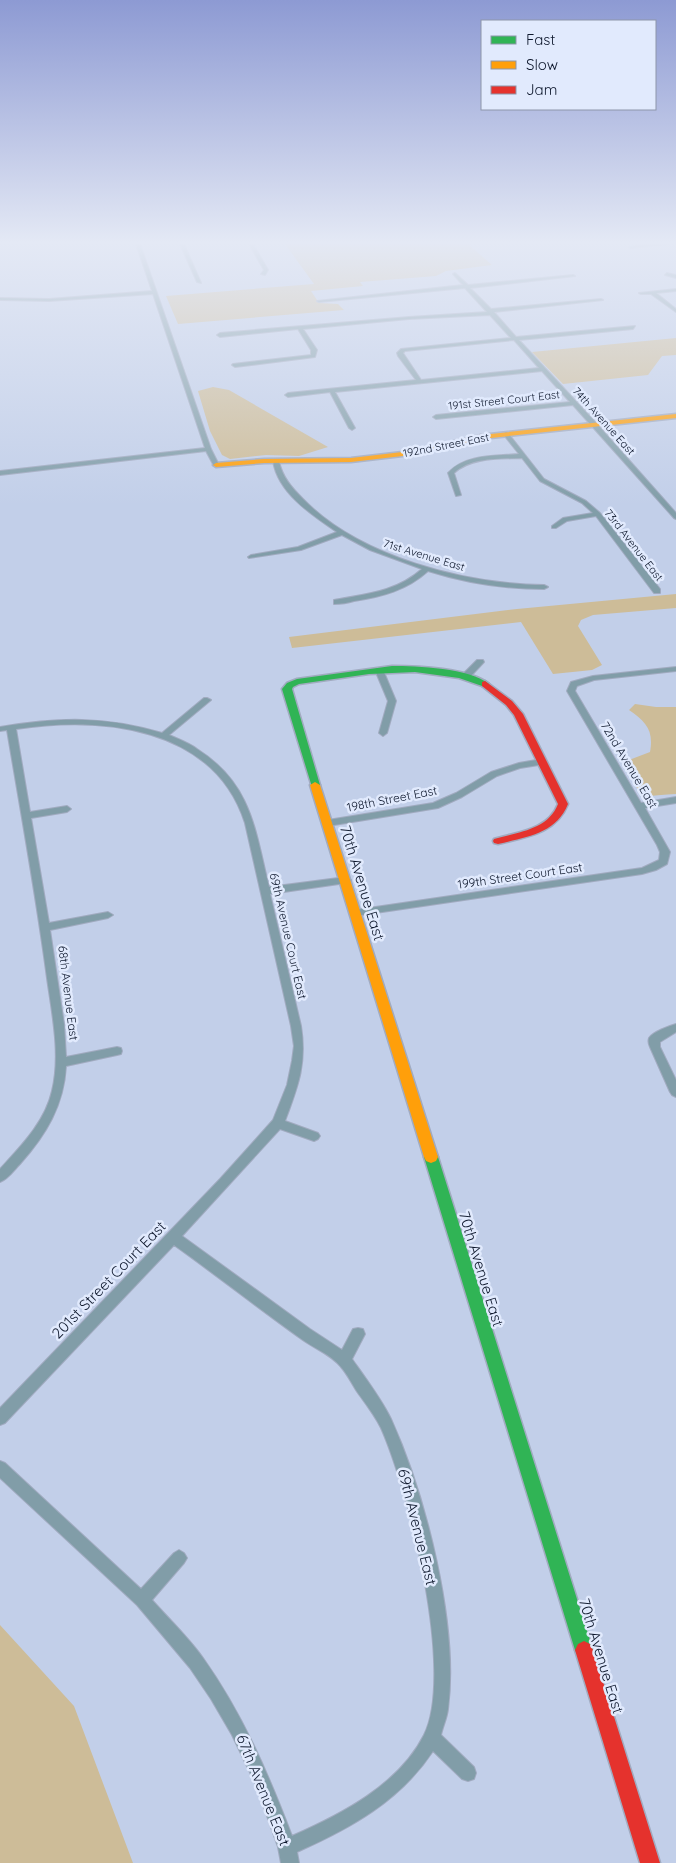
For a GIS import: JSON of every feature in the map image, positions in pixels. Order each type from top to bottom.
[{"type":"street","points":[[168,331],[208,448],[216,465]]},
{"type":"street","points":[[220,335],[266,331]]},
{"type":"street","points":[[235,365],[311,357],[315,352],[302,331]]},
{"type":"street","name":"74th Avenue East","points":[[508,331],[595,425],[676,517]]},
{"type":"street","points":[[419,381],[400,356],[400,352],[414,348],[594,331]]},
{"type":"street","points":[[288,395],[544,369]]},
{"type":"street","points":[[331,390],[352,428]]},
{"type":"street","name":"191st Street Court East","points":[[436,417],[574,403]]},
{"type":"street","name":"192nd Street East","points":[[216,465],[276,460],[334,461],[398,455],[459,440],[676,416]]},
{"type":"street","name":"73rd Avenue East","points":[[506,434],[542,480],[584,502],[598,514],[657,591]]},
{"type":"street","points":[[0,473],[208,448]]},
{"type":"street","points":[[458,495],[451,473],[458,466],[474,460],[522,456]]},
{"type":"street","name":"71st Avenue East","points":[[276,460],[284,482],[298,500],[316,516],[341,533],[388,556],[427,568],[494,583],[531,588],[544,587]]},
{"type":"street","points":[[554,528],[566,519],[598,514]]},
{"type":"street","points":[[251,556],[299,549],[341,533]]},
{"type":"street","points":[[337,602],[387,592],[407,584],[427,568]]},
{"type":"street","points":[[466,676],[480,662]]},
{"type":"street","points":[[383,733],[392,702],[379,670],[410,667],[440,670],[466,676],[489,687],[509,702],[516,711],[563,804],[559,817],[544,826],[498,841]]},
{"type":"street","name":"72nd Avenue East","points":[[661,863],[664,862],[665,858],[662,845],[572,695],[571,687],[578,682],[593,678],[676,669]]},
{"type":"street","name":"70th Avenue East","points":[[379,670],[297,682],[290,685],[287,689],[650,1863]]},
{"type":"street","points":[[163,736],[207,700]]},
{"type":"street","name":"69th Avenue Court East","points":[[0,729],[59,722],[89,722],[135,728],[163,736],[199,754],[218,768],[241,800],[247,815],[266,892],[299,1046],[293,1085],[278,1123],[241,1165]]},
{"type":"street","name":"68th Avenue East","points":[[0,1177],[25,1151],[46,1122],[58,1091],[61,1046],[46,927],[11,727]]},
{"type":"street","name":"198th Street East","points":[[328,823],[435,806],[459,796],[494,774],[519,766],[542,762]]},
{"type":"street","points":[[639,806],[676,800]]},
{"type":"street","points":[[26,816],[67,809]]},
{"type":"street","name":"199th Street Court East","points":[[355,913],[642,871],[653,868],[661,863]]},
{"type":"street","points":[[266,892],[346,880]]},
{"type":"street","points":[[46,927],[108,916]]},
{"type":"street","points":[[676,1028],[669,1030],[654,1040],[676,1092]]},
{"type":"street","points":[[60,1063],[117,1051]]},
{"type":"street","points":[[278,1123],[314,1136]]},
{"type":"street","name":"201st Street Court East","points":[[0,1418],[241,1165]]},
{"type":"street","name":"69th Avenue East","points":[[173,1237],[306,1334],[344,1359],[386,1424],[414,1503],[430,1573],[440,1631],[442,1656],[439,1710],[432,1738]]},
{"type":"street","points":[[344,1359],[358,1334]]},
{"type":"street","name":"67th Avenue East","points":[[0,1468],[142,1600],[196,1662],[218,1693],[263,1782],[288,1855]]},
{"type":"street","points":[[142,1600],[179,1558]]},
{"type":"street","points":[[288,1855],[383,1796],[408,1773],[432,1738],[468,1774]]},
{"type":"shaded area","points":[[676,338],[676,355],[662,356],[648,375],[563,384],[532,352]]},
{"type":"shaded area","points":[[213,387],[229,390],[328,447],[299,456],[266,455],[230,459],[222,455],[210,431],[198,391]]},
{"type":"shaded area","points":[[676,594],[676,608],[593,615],[581,620],[578,626],[602,665],[592,670],[553,674],[521,622],[292,648],[289,637],[517,609]]},
{"type":"shaded area","points":[[635,704],[676,707],[676,794],[648,796],[640,792],[627,768],[629,760],[650,752],[651,744],[650,732],[647,727],[629,710]]},
{"type":"shaded area","points":[[0,1625],[74,1706],[133,1863],[0,1863]]},
{"type":"traffic: fast","points":[[315,785],[287,689],[290,685],[297,682],[345,674],[392,669],[439,671],[485,684]]},
{"type":"traffic: fast","points":[[431,1157],[584,1650]]},
{"type":"traffic: slow","points":[[216,465],[264,461],[351,460],[411,453],[481,437],[676,416]]},
{"type":"traffic: slow","points":[[315,785],[431,1157]]},
{"type":"traffic: jam","points":[[485,684],[509,703],[518,714],[563,804],[559,813],[546,826],[527,834],[498,841]]},
{"type":"traffic: jam","points":[[584,1650],[650,1863]]}]
